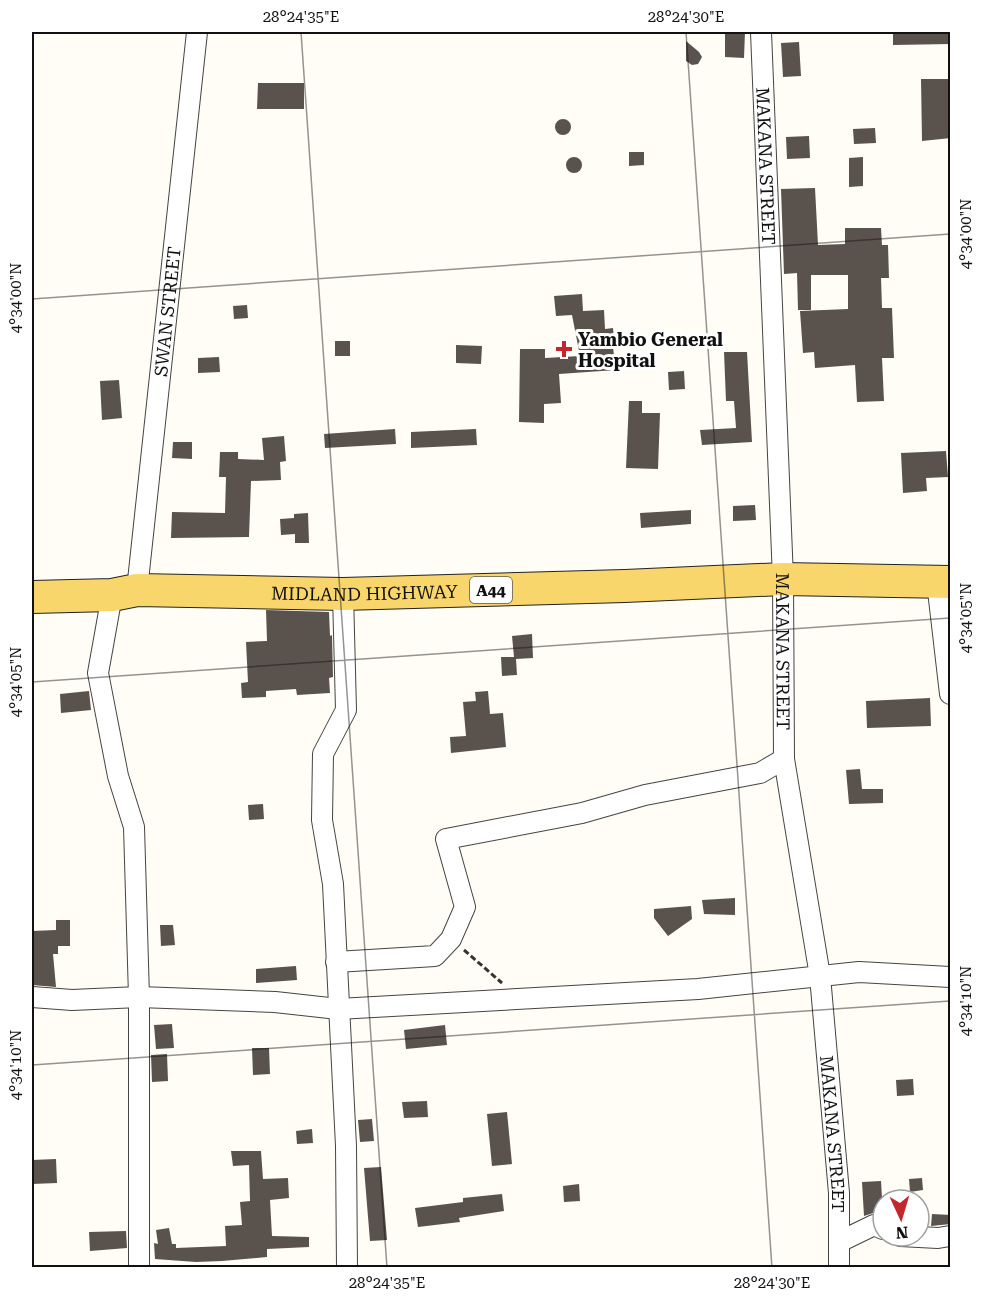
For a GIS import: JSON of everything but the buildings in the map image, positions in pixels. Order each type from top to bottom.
[{"type":"main road","name":"MIDLAND HIGHWAY","points":[[32,597],[125,592],[343,594],[783,579],[944,582]]},
{"type":"street","name":"SWAN STREET","points":[[139,1268],[139,997],[134,827],[118,776],[98,673],[125,592],[197,32]]},
{"type":"street","name":"MAKANA STREET","points":[[761,32],[783,579],[784,759],[819,976],[839,1193],[838,1268]]},
{"type":"street","points":[[944,582],[951,694]]},
{"type":"street","points":[[343,594],[346,710],[322,754],[322,820],[333,884],[346,1146],[347,1268]]},
{"type":"street","points":[[336,962],[435,956],[451,939],[465,907],[446,839],[582,813],[645,795],[760,773],[784,759]]},
{"type":"street","points":[[32,997],[72,1000],[139,997],[275,1002],[338,1009],[698,989],[859,972],[951,977]]},
{"type":"street","points":[[839,1242],[871,1226]]},
{"type":"street","points":[[931,1238],[951,1236]]},
{"type":"path","points":[[451,939],[498,979],[514,1000]]},
{"type":"place","name":"Yambio General Hospital","points":[[564,349]]}]
